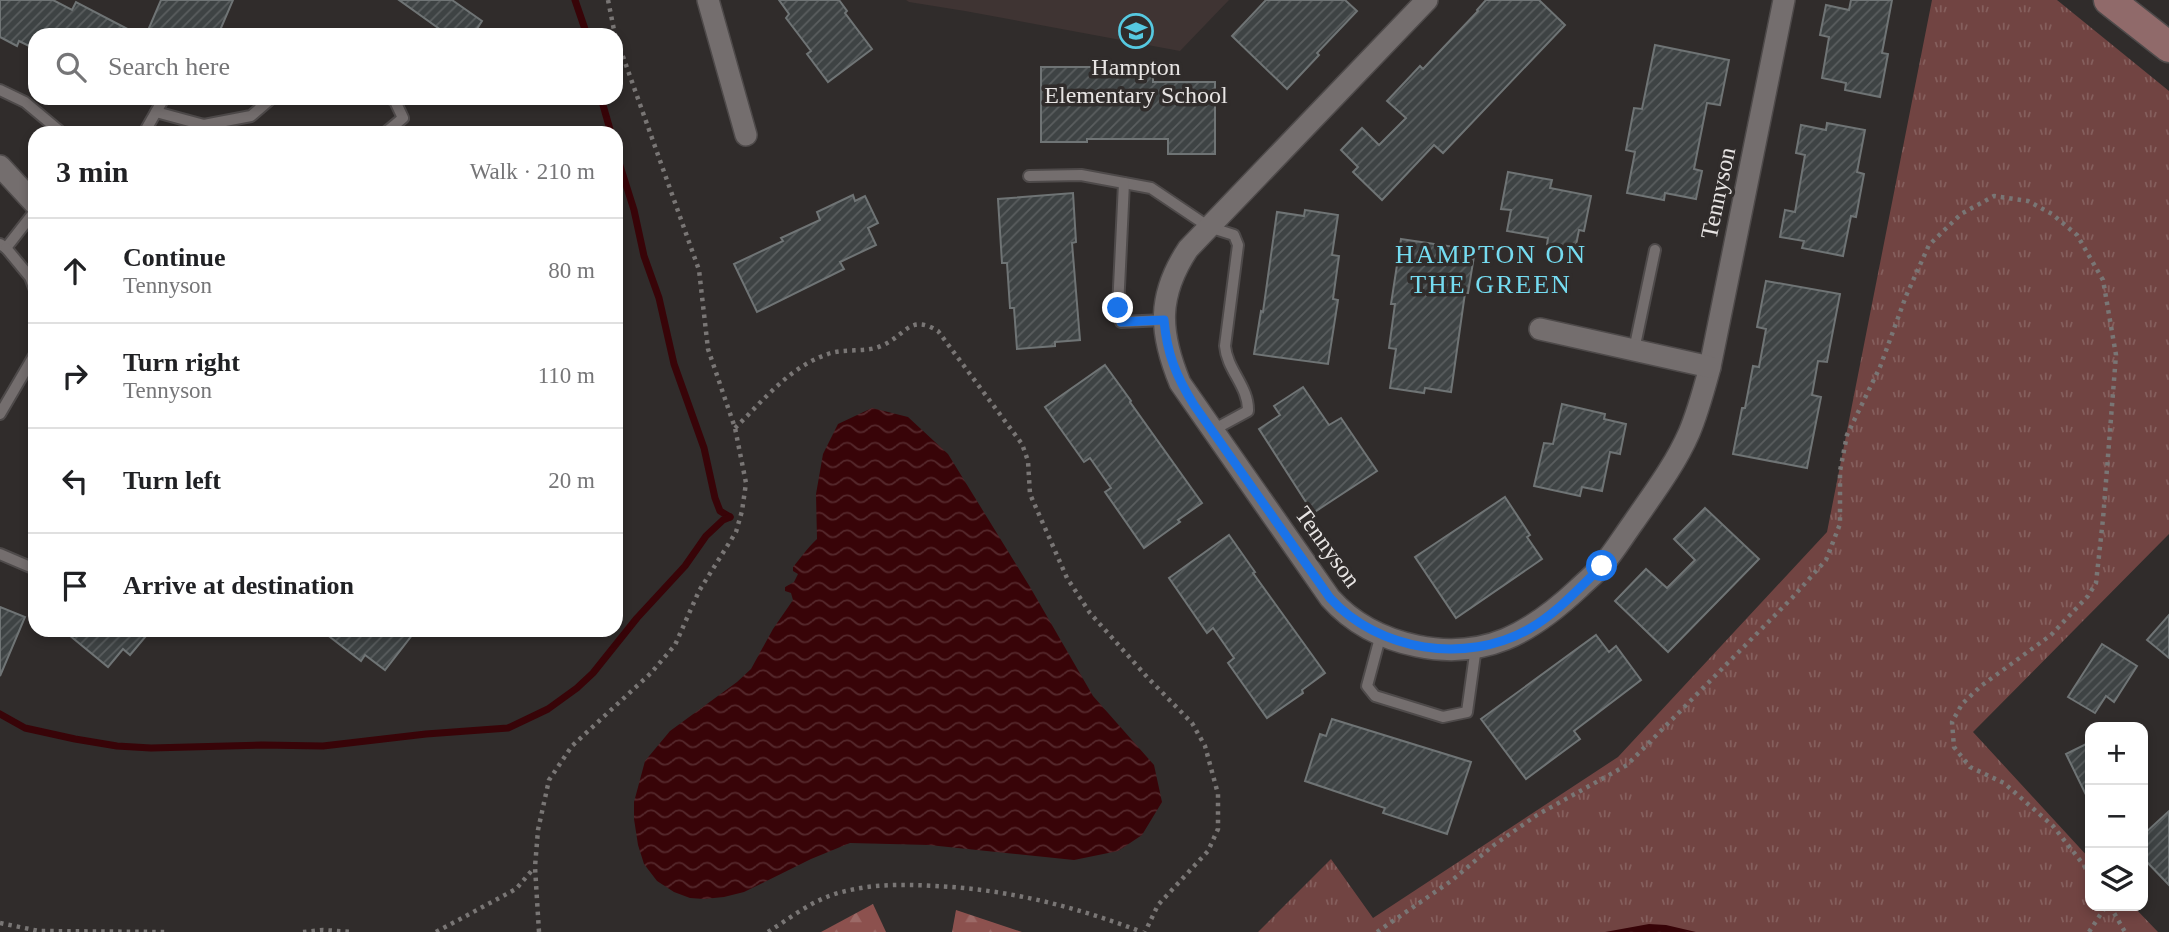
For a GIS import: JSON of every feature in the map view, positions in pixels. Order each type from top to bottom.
[{"type":"street","points":[[708,0],[746,135]]},
{"type":"street","name":"Tennyson","points":[[1427,0],[1188,249],[1178,263],[1166,300],[1164,320],[1166,346],[1180,383],[1330,598],[1353,620],[1381,634],[1405,643],[1450,649],[1476,647],[1505,639],[1528,629],[1555,611],[1602,566],[1675,460],[1689,434],[1710,367],[1784,0]]},
{"type":"street","points":[[2109,0],[2169,47]]},
{"type":"street","points":[[0,166],[28,196]]},
{"type":"street","points":[[1540,329],[1710,367]]},
{"type":"lane","points":[[0,90],[28,105]]},
{"type":"lane","points":[[28,105],[53,126]]},
{"type":"lane","points":[[148,126],[160,105]]},
{"type":"lane","points":[[156,113],[204,125],[251,116],[264,105]]},
{"type":"lane","points":[[393,126],[403,118],[397,105]]},
{"type":"lane","points":[[1029,176],[1081,175],[1152,188],[1209,227],[1234,235],[1238,245],[1225,346],[1226,358],[1248,400],[1248,411],[1213,430]]},
{"type":"lane","points":[[1124,183],[1118,308],[1121,322],[1164,320]]},
{"type":"lane","points":[[28,219],[3,246],[28,275]]},
{"type":"lane","points":[[1634,350],[1655,250]]},
{"type":"lane","points":[[0,414],[28,366]]},
{"type":"lane","points":[[0,554],[28,566]]},
{"type":"lane","points":[[1381,634],[1367,686],[1375,696],[1443,717],[1467,712],[1476,647]]},
{"type":"path","points":[[608,0],[614,28]]},
{"type":"path","points":[[539,932],[535,867],[538,830],[549,780],[572,746],[651,673],[675,645],[699,591],[736,532],[746,483],[735,428],[708,349],[699,270],[623,56]]},
{"type":"path","points":[[1377,932],[1451,881],[1494,845],[1537,815],[1627,765],[1826,560],[1840,523],[1840,471],[1847,435],[1880,367],[1906,296],[1929,245],[1961,214],[1994,196],[2028,201],[2052,214],[2077,235],[2103,280],[2116,355],[2096,583],[2088,596],[2050,635],[1981,686],[1962,704],[1952,722],[1954,747],[1970,767],[2004,783],[2053,826],[2085,867]]},
{"type":"path","points":[[735,428],[794,370],[829,353],[880,347],[914,324],[926,324],[938,331],[1022,444],[1028,461],[1030,494],[1067,578],[1090,613],[1192,723],[1205,746],[1218,794],[1219,829],[1208,851],[1158,905],[1143,932],[1058,904],[975,888],[904,885],[872,885],[835,894],[768,932]]},
{"type":"path","points":[[436,932],[516,889],[535,867]]},
{"type":"path","points":[[2089,932],[2104,911]]},
{"type":"path","points":[[2111,911],[2125,932]]},
{"type":"path","points":[[0,923],[39,932],[167,932]]},
{"type":"path","points":[[303,932],[352,932]]},
{"type":"shaded area","name":"Hampton Elementary School","points":[[906,0],[1229,0],[1180,51]]},
{"type":"green space","points":[[1932,0],[2057,0],[2169,91],[2169,534],[1973,732],[2085,854],[2085,911],[2138,911],[2158,932],[1258,932],[1331,859],[1373,918],[1618,757],[1827,532]]},
{"type":"green space","points":[[873,904],[886,932],[821,932]]},
{"type":"green space","points":[[956,910],[1022,932],[952,932]]},
{"type":"water","points":[[872,408],[908,417],[948,454],[1093,696],[1154,765],[1162,802],[1142,835],[1118,851],[1074,860],[929,845],[850,843],[744,892],[704,899],[690,898],[674,892],[657,881],[644,864],[638,845],[634,802],[645,761],[670,731],[751,669],[793,600],[785,587],[794,582],[798,574],[793,571],[793,567],[817,539],[816,494],[823,454],[838,424]]},
{"type":"water","points":[[1649,924],[1666,925],[1696,932],[1605,932]]},
{"type":"building","points":[[0,0],[53,0],[72,10],[76,2],[126,28],[28,28],[28,46],[19,41],[17,46],[0,37]]},
{"type":"building","points":[[161,0],[233,0],[221,28],[149,28]]},
{"type":"building","points":[[399,0],[452,0],[482,21],[478,28],[438,28]]},
{"type":"building","points":[[779,0],[839,0],[847,11],[845,13],[872,49],[828,82],[807,54],[811,51],[786,18],[789,14]]},
{"type":"building","points":[[1266,0],[1345,0],[1357,11],[1287,89],[1232,36]]},
{"type":"building","points":[[1486,0],[1539,0],[1565,25],[1443,153],[1434,145],[1382,200],[1353,172],[1358,167],[1341,150],[1362,128],[1379,145],[1406,118],[1387,101],[1420,66],[1423,69]]},
{"type":"building","points":[[1851,0],[1892,0],[1882,53],[1888,54],[1880,97],[1845,90],[1846,83],[1822,78],[1829,37],[1820,35],[1826,5],[1849,10]]},
{"type":"building","points":[[1655,45],[1729,60],[1720,105],[1707,103],[1694,169],[1702,171],[1696,199],[1665,193],[1664,200],[1627,193],[1635,152],[1626,150],[1634,108],[1642,109]]},
{"type":"building","points":[[1041,67],[1111,67],[1111,72],[1153,72],[1153,82],[1215,82],[1215,154],[1168,154],[1168,139],[1041,142]]},
{"type":"building","points":[[1827,123],[1865,130],[1857,172],[1864,174],[1856,217],[1851,216],[1843,256],[1802,248],[1804,241],[1780,237],[1785,210],[1795,212],[1805,155],[1796,153],[1801,125],[1826,130]]},
{"type":"building","points":[[1508,172],[1552,180],[1550,188],[1591,196],[1584,231],[1579,230],[1575,250],[1547,245],[1548,238],[1507,231],[1511,210],[1501,209]]},
{"type":"building","points":[[1073,193],[1076,242],[1072,243],[1080,340],[1055,342],[1055,346],[1017,349],[1014,308],[1010,308],[1007,263],[1002,263],[998,199]]},
{"type":"building","points":[[853,195],[855,201],[865,196],[878,223],[868,228],[876,245],[840,262],[844,269],[757,312],[734,264],[820,220],[817,212]]},
{"type":"building","points":[[1305,210],[1338,215],[1332,255],[1339,256],[1333,299],[1338,300],[1328,364],[1254,354],[1261,311],[1263,312],[1277,212],[1304,216]]},
{"type":"building","points":[[1401,239],[1475,250],[1468,293],[1465,293],[1451,392],[1425,388],[1424,393],[1390,388],[1396,349],[1389,348],[1395,304],[1391,304]]},
{"type":"building","points":[[1766,281],[1840,294],[1827,362],[1818,361],[1812,395],[1821,397],[1807,468],[1733,454],[1753,366],[1759,367],[1766,329],[1757,327]]},
{"type":"building","points":[[1105,365],[1202,503],[1144,548],[1105,492],[1111,488],[1090,458],[1084,462],[1045,407]]},
{"type":"building","points":[[1303,387],[1329,425],[1341,418],[1377,471],[1313,513],[1259,429],[1280,415],[1274,406]]},
{"type":"building","points":[[1562,404],[1605,414],[1604,419],[1626,424],[1620,454],[1610,452],[1602,491],[1582,487],[1580,496],[1534,486],[1544,443],[1553,444]]},
{"type":"building","points":[[1505,497],[1542,559],[1456,618],[1415,557]]},
{"type":"building","points":[[1705,508],[1759,559],[1668,652],[1615,601],[1646,569],[1667,588],[1695,560],[1674,539]]},
{"type":"building","points":[[1229,535],[1325,673],[1302,690],[1303,693],[1267,718],[1228,663],[1234,658],[1213,628],[1207,633],[1169,578]]},
{"type":"building","points":[[0,607],[25,617],[0,676]]},
{"type":"building","points":[[2169,615],[2169,658],[2147,640]]},
{"type":"building","points":[[1596,635],[1609,652],[1616,646],[1641,680],[1574,731],[1580,739],[1526,779],[1481,719]]},
{"type":"building","points":[[72,637],[145,637],[130,655],[123,649],[108,667]]},
{"type":"building","points":[[330,637],[411,637],[385,670],[365,655],[361,661]]},
{"type":"building","points":[[2102,644],[2137,666],[2114,702],[2106,696],[2095,713],[2068,697]]},
{"type":"building","points":[[1332,719],[1471,762],[1447,834],[1383,813],[1385,808],[1305,781],[1320,734],[1326,736]]},
{"type":"building","points":[[2085,744],[2085,793],[2066,754]]},
{"type":"building","points":[[2169,811],[2169,885],[2148,863],[2148,830]]},
{"type":"waterway","points":[[575,0],[585,28]]},
{"type":"waterway","points":[[603,105],[609,126]]},
{"type":"waterway","points":[[623,175],[644,256],[659,298],[674,364],[704,448],[715,498],[720,511],[730,517]]},
{"type":"waterway","points":[[623,636],[685,566],[706,536],[730,517]]},
{"type":"waterway","points":[[0,714],[25,728],[117,746],[151,748],[323,746],[508,728],[548,709],[577,688],[593,673],[622,637]]},
{"type":"place","name":"Hampton Elementary School","points":[[1136,31]]},
{"type":"district","name":"HAMPTON ON THE GREEN","points":[[1491,269]]},
{"type":"route","points":[[1118,308],[1121,322],[1164,320],[1166,346],[1180,383],[1194,405],[1330,598],[1340,610],[1370,630],[1405,643],[1450,649],[1476,647],[1505,639],[1528,629],[1555,611],[1602,566]]}]
